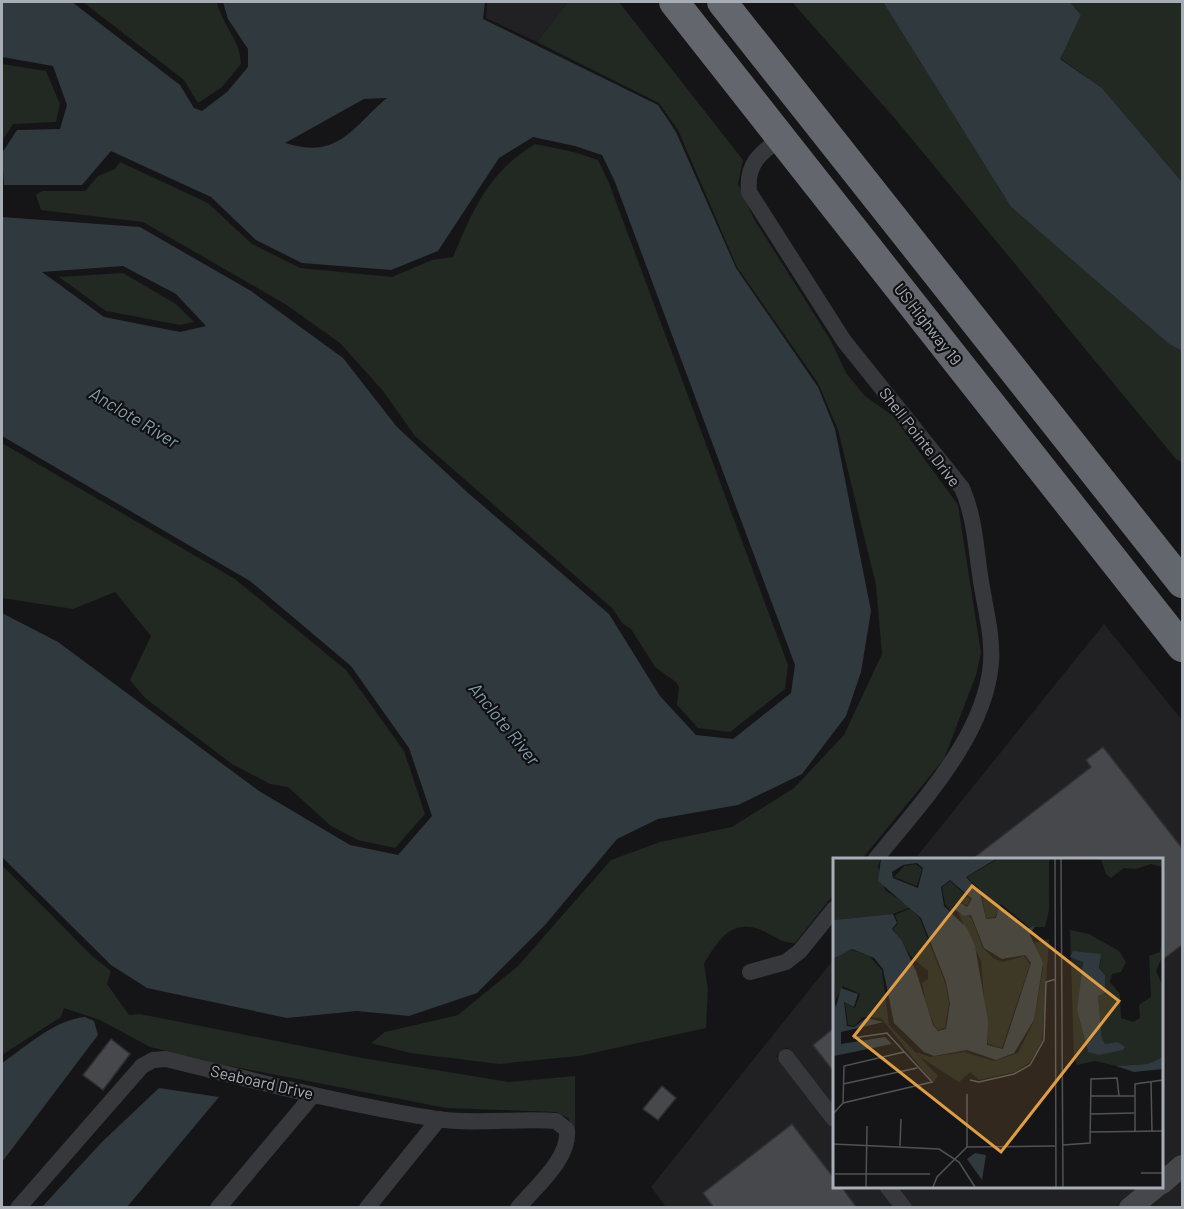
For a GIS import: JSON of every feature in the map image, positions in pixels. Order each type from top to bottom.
[{"type":"highway","name":"US Highway 19","points":[[674,2],[1182,647]]},
{"type":"highway","points":[[722,2],[1182,583]]},
{"type":"street","name":"Shell Pointe Drive","points":[[781,138],[755,160],[749,170],[748,192],[844,341],[962,488],[970,512],[991,643],[991,665],[986,689],[958,754],[877,858]]},
{"type":"street","points":[[750,972],[786,962],[800,951],[833,910]]},
{"type":"street","points":[[786,1057],[833,1118]]},
{"type":"street","name":"Seaboard Drive","points":[[18,1208],[142,1066],[153,1060],[166,1059],[313,1095],[439,1119],[502,1122],[556,1121],[567,1131],[568,1142],[562,1154],[518,1208]]},
{"type":"street","points":[[218,1208],[313,1095]]},
{"type":"street","points":[[367,1208],[439,1119]]},
{"type":"street","points":[[1163,1181],[1182,1166]]},
{"type":"street","points":[[889,1188],[904,1208]]},
{"type":"street","points":[[1130,1208],[1155,1188]]},
{"type":"shaded area","points":[[83,2],[217,2],[235,40],[241,64],[222,87],[198,103],[184,80]]},
{"type":"shaded area","points":[[487,2],[568,2],[537,42],[486,18]]},
{"type":"shaded area","points":[[568,2],[619,2],[743,160],[738,184],[754,219],[831,341],[846,373],[865,396],[893,416],[958,505],[981,653],[976,675],[944,759],[863,858],[833,858],[833,895],[795,943],[746,927],[729,932],[716,945],[704,964],[708,989],[706,1028],[579,1056],[499,1064],[410,1053],[371,1043],[385,1032],[458,1015],[518,966],[611,860],[660,842],[732,827],[794,788],[844,735],[882,654],[876,585],[838,430],[818,383],[737,267],[678,130],[659,103],[537,42]]},
{"type":"shaded area","points":[[792,2],[883,2],[1011,207],[1169,344],[1182,351],[1182,462],[1176,459],[897,121]]},
{"type":"shaded area","points":[[1070,2],[1182,2],[1182,182],[1102,88],[1060,58],[1081,15]]},
{"type":"shaded area","points":[[2,64],[46,71],[60,104],[56,122],[13,124],[2,141]]},
{"type":"shaded area","points":[[535,144],[574,152],[598,160],[609,183],[788,665],[785,689],[730,732],[698,728],[677,705],[679,687],[676,682],[655,667],[631,629],[622,623],[613,609],[415,436],[383,391],[340,343],[285,304],[143,222],[41,210],[36,195],[42,191],[85,191],[98,176],[115,169],[120,162],[208,203],[252,244],[300,268],[392,277],[432,260],[453,257],[484,193],[505,167]]},
{"type":"shaded area","points":[[123,273],[176,304],[194,322],[180,325],[106,311],[59,277]]},
{"type":"shaded area","points":[[2,443],[235,579],[346,670],[404,751],[425,814],[395,848],[358,840],[331,826],[288,787],[270,784],[232,764],[145,698],[130,680],[151,636],[115,592],[73,609],[2,598]]},
{"type":"shaded area","points":[[1104,624],[1182,720],[1182,1157],[1163,1172],[1163,858],[916,858]]},
{"type":"shaded area","points":[[2,865],[92,956],[111,971],[107,984],[129,1015],[140,1014],[362,1058],[509,1082],[575,1076],[575,1134],[568,1118],[556,1112],[446,1108],[220,1064],[150,1047],[100,1020],[64,1008],[61,1017],[2,1055]]},
{"type":"shaded area","points":[[833,960],[833,1106],[787,1047],[776,1056],[833,1130],[833,1188],[879,1188],[895,1207],[666,1207],[651,1187]]},
{"type":"shaded area","points":[[1182,1177],[1182,1207],[1144,1207]]},
{"type":"shaded area","points":[[897,1188],[1144,1188],[1118,1208],[913,1207]]},
{"type":"water","name":"Anclote River","points":[[2,2],[72,2],[180,85],[194,108],[202,111],[227,92],[248,67],[248,49],[228,19],[223,2],[485,2],[483,19],[658,105],[676,132],[736,268],[818,387],[835,429],[871,611],[861,672],[846,716],[802,774],[738,805],[658,819],[617,839],[545,925],[477,993],[409,1016],[357,1011],[287,1018],[147,988],[111,965],[2,857],[2,613],[58,642],[259,791],[350,845],[398,855],[432,816],[409,748],[351,666],[250,581],[2,436],[2,217],[140,227],[251,291],[343,358],[397,427],[467,492],[609,614],[660,696],[696,735],[733,739],[791,693],[795,665],[615,182],[602,155],[575,146],[533,137],[499,158],[438,251],[391,270],[302,263],[256,240],[211,197],[111,151],[82,185],[4,185],[2,153],[17,130],[60,129],[67,105],[53,66],[2,57]],"holes":[[[387,98],[353,130],[332,144],[303,147],[285,143],[364,99]],[[123,266],[176,294],[206,326],[180,332],[104,317],[42,272]]]},
{"type":"water","points":[[883,2],[1070,2],[1081,15],[1060,59],[1102,88],[1182,182],[1182,351],[1169,344],[1011,207]]},
{"type":"water","points":[[85,1017],[94,1021],[98,1035],[2,1162],[2,1063],[52,1028]]},
{"type":"water","points":[[159,1088],[219,1097],[127,1207],[42,1207],[102,1142]]},
{"type":"building","points":[[1103,747],[1182,848],[1182,945],[1163,959],[1163,858],[974,858],[1091,767],[1086,760]]},
{"type":"building","points":[[833,1029],[833,1071],[813,1045]]},
{"type":"building","points":[[111,1039],[130,1054],[103,1090],[83,1075]]},
{"type":"building","points":[[662,1086],[676,1098],[658,1120],[643,1109]]},
{"type":"building","points":[[792,1124],[833,1177],[833,1188],[842,1188],[857,1208],[714,1208],[703,1193]]}]
